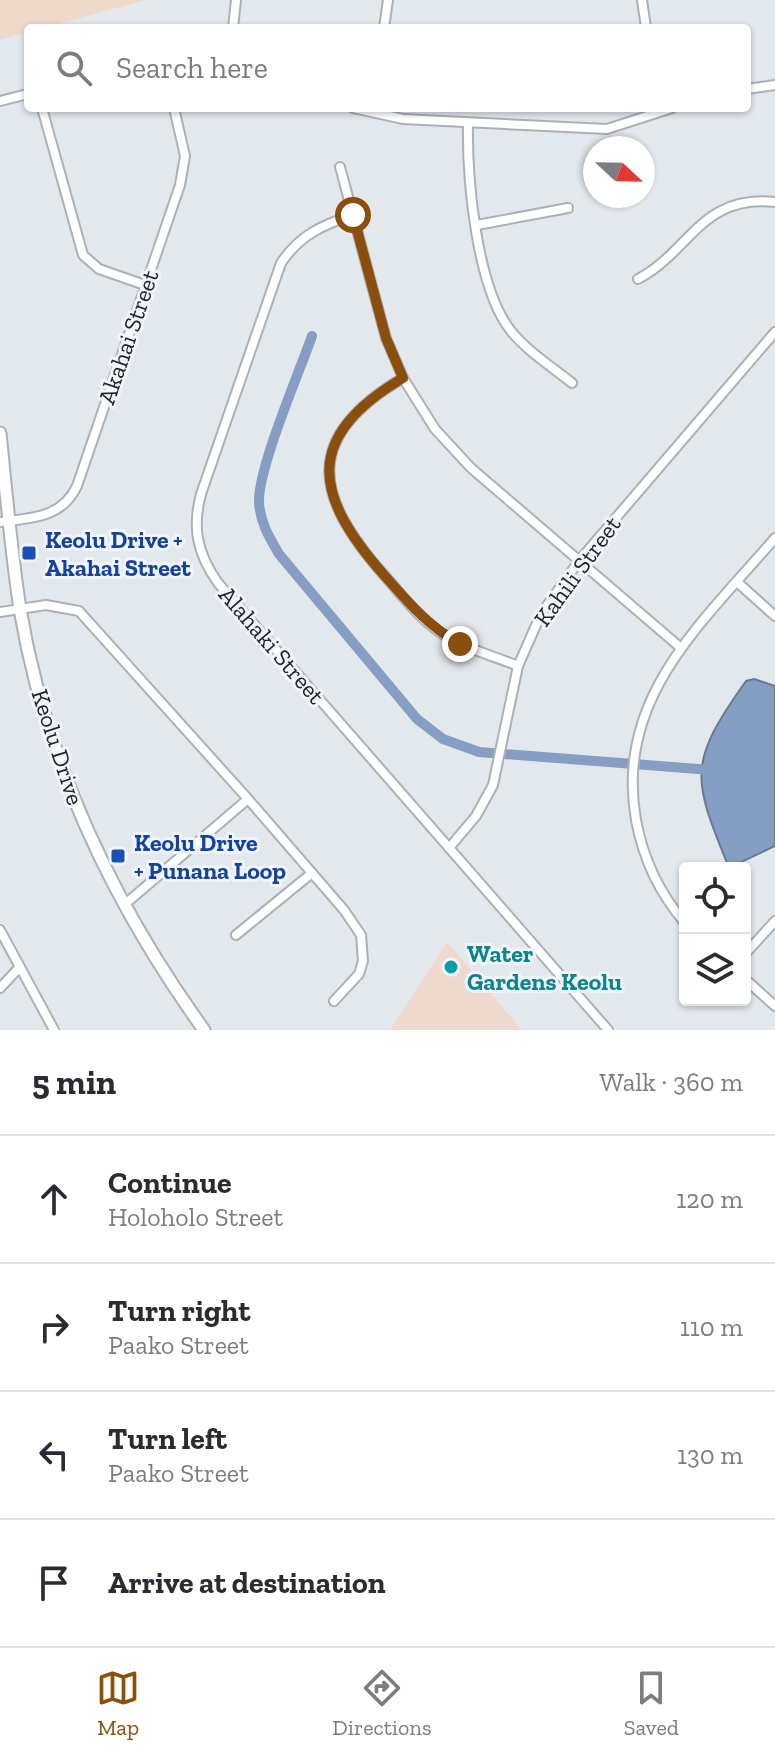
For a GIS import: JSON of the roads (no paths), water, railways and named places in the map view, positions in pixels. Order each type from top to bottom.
[{"type":"main road","name":"Keolu Drive","points":[[0,433],[5,521],[20,609],[59,761],[84,826],[124,905],[170,983],[204,1030]]},
{"type":"street","points":[[233,24],[236,0]]},
{"type":"street","points":[[385,24],[388,0]]},
{"type":"street","points":[[642,0],[645,24]]},
{"type":"street","points":[[751,88],[775,85]]},
{"type":"street","points":[[0,101],[24,95]]},
{"type":"street","points":[[43,112],[83,255],[99,269],[145,285]]},
{"type":"street","name":"Akahai Street","points":[[5,521],[51,514],[72,497],[184,169],[185,156],[175,112]]},
{"type":"street","points":[[375,112],[403,119],[607,129],[652,112]]},
{"type":"street","points":[[468,123],[468,183],[490,288],[502,318],[522,342],[572,383]]},
{"type":"street","points":[[340,167],[386,338],[403,378],[435,429],[471,468],[681,648]]},
{"type":"street","points":[[638,279],[658,269],[688,234],[715,214],[751,202],[775,202]]},
{"type":"street","points":[[477,225],[568,208]]},
{"type":"street","name":"Alahaki Street","points":[[353,215],[315,229],[291,249],[281,263],[201,494],[196,513],[198,546],[218,583],[608,1030]]},
{"type":"street","name":"Kahili Street","points":[[449,848],[487,800],[496,772],[518,666],[541,614],[579,561],[775,332]]},
{"type":"street","points":[[403,378],[372,396],[342,431],[331,465],[330,485],[340,518],[351,536],[424,621],[460,644],[518,666]]},
{"type":"street","points":[[679,914],[653,876],[638,833],[632,802],[636,739],[651,696],[681,648],[775,538]]},
{"type":"street","points":[[737,582],[775,616]]},
{"type":"street","points":[[0,612],[58,605],[79,611],[89,619],[357,925],[363,961],[359,974],[334,1001]]},
{"type":"street","points":[[124,905],[248,799]]},
{"type":"street","points":[[236,935],[312,873]]},
{"type":"street","points":[[751,947],[775,921]]},
{"type":"street","points":[[0,930],[18,969],[54,1030]]},
{"type":"street","points":[[0,988],[18,969]]},
{"type":"street","points":[[751,984],[775,1006]]},
{"type":"water","points":[[754,679],[775,686],[775,846],[742,862],[727,862],[708,812],[702,772],[713,732],[746,681]]},
{"type":"waterway","points":[[312,336],[265,467],[260,487],[261,516],[279,554],[417,719],[443,739],[479,752],[711,770]]},
{"type":"place","name":"Keolu Drive + Akahai Street","points":[[29,553]]},
{"type":"place","name":"Keolu Drive + Punana Loop","points":[[118,856]]},
{"type":"place","name":"Water Gardens Keolu","points":[[451,967]]}]
